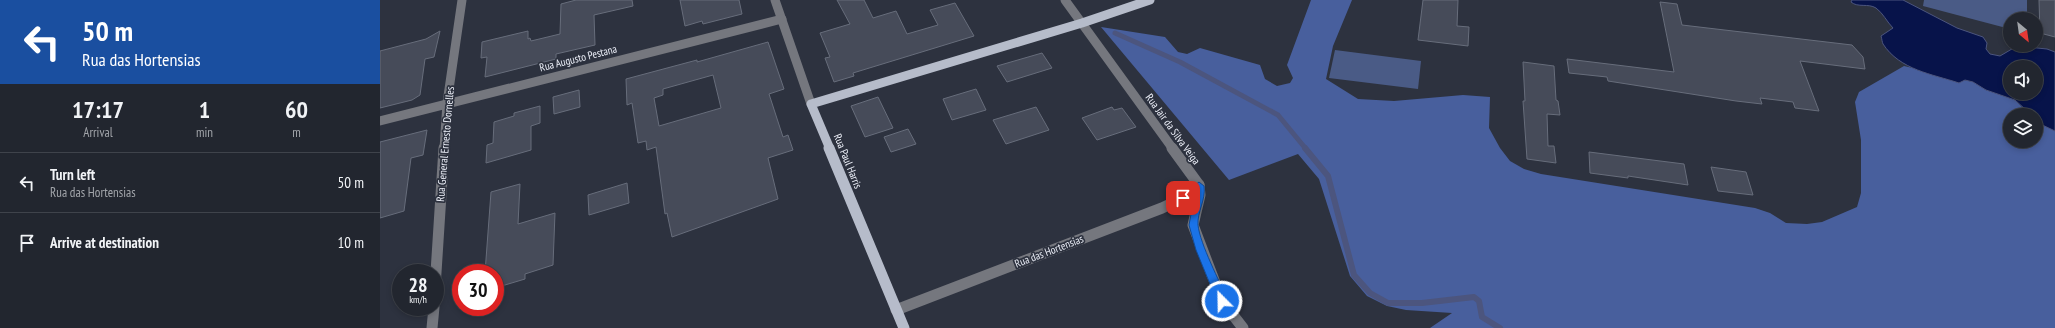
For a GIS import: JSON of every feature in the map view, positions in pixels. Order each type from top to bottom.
[{"type":"main road","points":[[811,104],[1082,23],[1150,0]]},
{"type":"main road","name":"Rua Paul Harris","points":[[811,104],[904,328]]},
{"type":"street","name":"Rua General Ernesto Dornelles","points":[[437,264],[447,103],[462,0]]},
{"type":"street","name":"Rua Paul Harris","points":[[775,0],[811,104]]},
{"type":"street","name":"Rua Jair da Silva Veiga","points":[[1065,0],[1199,186]]},
{"type":"street","name":"Rua Augusto Pestana","points":[[380,121],[782,19]]},
{"type":"street","name":"Rua das Hortensias","points":[[896,310],[1162,208],[1183,198],[1199,186]]},
{"type":"street","points":[[1199,186],[1200,195],[1193,225],[1201,250],[1222,301],[1243,328]]},
{"type":"street","points":[[432,328],[433,316]]},
{"type":"shaded area","points":[[1311,0],[1352,0],[1333,46],[1326,79],[1358,99],[1394,101],[1463,95],[1490,97],[1489,128],[1500,148],[1510,161],[1524,169],[1541,174],[1755,208],[1770,213],[1786,223],[1807,224],[1822,222],[1857,207],[1861,193],[1861,140],[1855,102],[1859,92],[1904,66],[1973,82],[1986,90],[2003,96],[2003,100],[2015,100],[2023,108],[2003,108],[2003,148],[2043,148],[2043,125],[2055,131],[2055,328],[1430,328],[1452,313],[1406,310],[1387,306],[1367,296],[1350,276],[1319,179],[1298,154],[1229,180],[1101,27],[1165,37],[1178,52],[1187,54],[1200,48],[1260,65],[1265,79],[1277,86],[1290,83],[1293,78],[1287,65]]},
{"type":"shaded area","points":[[1852,0],[1903,0],[1957,28],[1983,37],[1987,43],[1986,49],[1990,54],[2000,56],[2007,52],[2043,52],[2043,49],[2055,52],[2055,131],[2043,125],[2043,108],[2024,108],[2015,100],[2043,100],[2043,60],[2003,60],[2003,96],[1986,90],[1973,82],[1965,80],[1959,83],[1928,74],[1907,65],[1890,53],[1883,43],[1881,36],[1893,28],[1876,8],[1854,4],[1851,2]]},
{"type":"shaded area","points":[[1924,0],[2027,0],[2027,12],[2003,12],[2003,27],[1923,6]]},
{"type":"shaded area","points":[[1335,50],[1421,61],[1418,89],[1329,78]]},
{"type":"building","points":[[576,0],[632,0],[633,6],[594,15],[595,45],[556,54],[556,59],[485,77],[487,57],[481,58],[482,42],[528,31],[528,39],[530,38],[531,41],[560,34],[561,4]]},
{"type":"building","points":[[680,0],[739,0],[742,14],[703,24],[702,21],[685,26]]},
{"type":"building","points":[[837,0],[864,0],[873,18],[896,11],[907,34],[938,25],[930,10],[955,3],[974,36],[853,73],[854,76],[834,82],[825,58],[830,57],[820,33],[850,24]]},
{"type":"building","points":[[1423,0],[1458,0],[1457,26],[1469,27],[1468,46],[1418,40]]},
{"type":"building","points":[[2039,0],[2055,0],[2055,37],[2043,34],[2043,12],[2039,12]]},
{"type":"building","points":[[1660,2],[1677,4],[1682,25],[1852,45],[1863,57],[1865,69],[1800,61],[1819,111],[1795,108],[1793,102],[1760,98],[1762,104],[1736,101],[1608,81],[1607,77],[1569,73],[1567,59],[1674,72]]},
{"type":"building","points":[[440,31],[434,57],[425,59],[420,95],[412,100],[380,108],[380,51],[426,39]]},
{"type":"building","points":[[768,42],[784,89],[769,94],[783,137],[788,135],[793,150],[768,158],[778,199],[672,237],[667,213],[665,214],[656,147],[647,150],[646,141],[638,143],[632,103],[627,105],[626,79],[697,60],[697,62]],"holes":[[[713,75],[721,108],[659,126],[654,98],[663,95],[663,89]]]},
{"type":"building","points":[[1042,53],[1052,68],[1007,82],[997,66]]},
{"type":"building","points":[[1523,62],[1554,66],[1556,100],[1558,101],[1560,115],[1547,114],[1548,146],[1554,146],[1556,163],[1527,159],[1523,101],[1525,101]]},
{"type":"building","points":[[976,89],[986,110],[952,120],[943,99]]},
{"type":"building","points":[[579,90],[580,107],[554,114],[553,97]]},
{"type":"building","points":[[878,97],[893,128],[865,137],[851,106]]},
{"type":"building","points":[[540,106],[540,123],[531,126],[531,150],[486,163],[487,145],[493,143],[494,122],[514,116],[514,113]]},
{"type":"building","points":[[1036,107],[1049,130],[1006,144],[993,120]]},
{"type":"building","points":[[1112,107],[1114,110],[1122,108],[1136,127],[1097,140],[1082,118]]},
{"type":"building","points":[[908,129],[916,144],[891,152],[884,137]]},
{"type":"building","points":[[427,130],[423,155],[411,158],[404,211],[380,218],[380,142]]},
{"type":"building","points":[[1589,152],[1684,164],[1688,185],[1628,176],[1628,178],[1590,173]]},
{"type":"building","points":[[1711,167],[1746,172],[1753,195],[1718,191]]},
{"type":"building","points":[[627,183],[629,203],[589,215],[588,195]]},
{"type":"building","points":[[520,184],[518,224],[555,213],[553,265],[525,274],[525,279],[504,285],[504,264],[486,264],[491,192]]},
{"type":"waterway","points":[[1115,33],[1180,62],[1278,115],[1306,149]]},
{"type":"waterway","points":[[1305,148],[1328,176],[1354,275],[1370,293],[1388,303],[1422,303],[1474,297],[1479,301],[1482,317],[1500,328]]},
{"type":"route","points":[[1183,198],[1199,186],[1200,195],[1193,225],[1201,250],[1222,301]]}]
